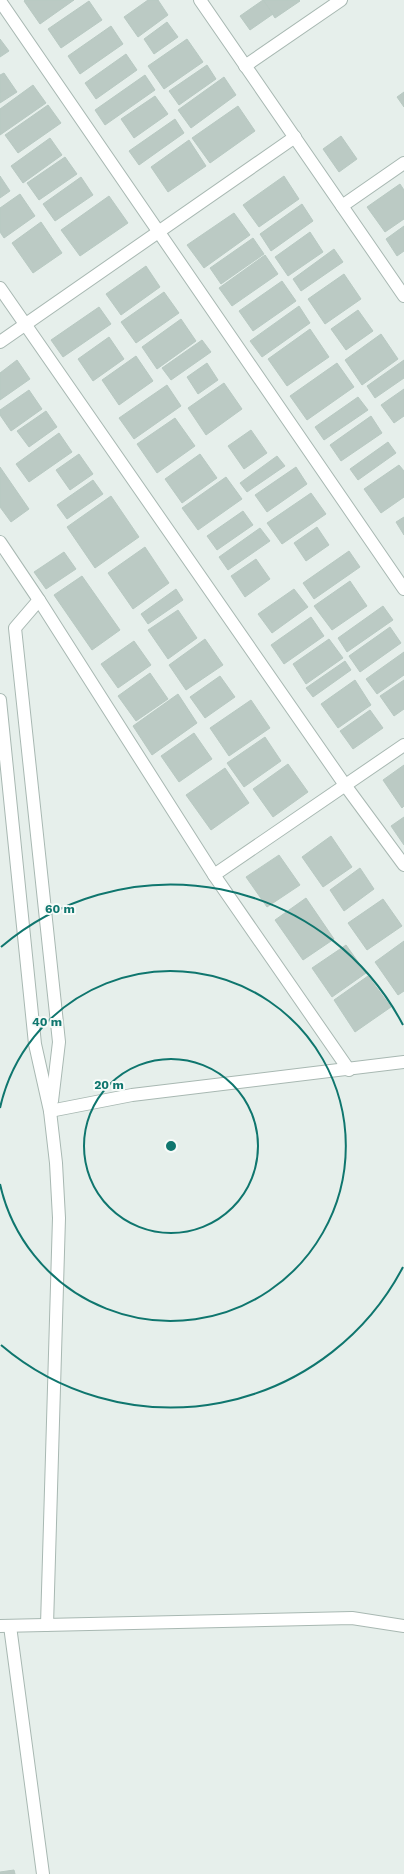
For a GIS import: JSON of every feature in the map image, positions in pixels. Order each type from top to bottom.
[{"type":"street","points":[[200,0],[404,296]]},
{"type":"street","points":[[245,66],[341,0]]},
{"type":"street","points":[[0,1],[404,590]]},
{"type":"street","points":[[0,342],[295,138]]},
{"type":"street","points":[[342,206],[404,163]]},
{"type":"street","points":[[0,288],[345,785],[404,865]]},
{"type":"street","points":[[0,542],[39,600],[214,875],[349,1070]]},
{"type":"street","points":[[39,600],[15,628],[59,1042],[50,1111]]},
{"type":"street","points":[[0,700],[35,1044],[50,1111],[56,1163],[58,1218],[47,1625]]},
{"type":"street","points":[[214,875],[404,745]]},
{"type":"street","points":[[50,1111],[132,1095],[349,1070],[404,1062]]},
{"type":"street","points":[[43,1874],[5,1626],[352,1618],[404,1626]]},
{"type":"building","points":[[74,0],[40,24],[24,1]]},
{"type":"building","points":[[148,0],[158,0],[168,15],[138,37],[124,17]]},
{"type":"building","points":[[263,0],[299,0],[300,1],[275,18]]},
{"type":"building","points":[[263,0],[273,14],[250,30],[240,16]]},
{"type":"building","points":[[89,1],[102,20],[61,48],[48,29]]},
{"type":"building","points":[[167,22],[178,37],[154,54],[144,39]]},
{"type":"building","points":[[111,26],[123,44],[80,74],[68,56]]},
{"type":"building","points":[[0,39],[9,51],[0,57]]},
{"type":"building","points":[[187,39],[203,62],[164,89],[148,66]]},
{"type":"building","points":[[126,54],[137,70],[96,99],[85,83]]},
{"type":"building","points":[[207,65],[216,79],[179,105],[169,91]]},
{"type":"building","points":[[4,73],[17,92],[0,103],[0,75]]},
{"type":"building","points":[[145,75],[155,90],[105,125],[95,110]]},
{"type":"building","points":[[224,77],[236,95],[191,128],[178,110]]},
{"type":"building","points":[[33,85],[46,103],[0,135],[0,109]]},
{"type":"building","points":[[404,92],[404,107],[397,97]]},
{"type":"building","points":[[155,96],[168,114],[134,138],[121,119]]},
{"type":"building","points":[[48,105],[61,123],[18,153],[5,135]]},
{"type":"building","points":[[238,106],[255,131],[210,163],[192,138]]},
{"type":"building","points":[[175,119],[184,133],[139,165],[129,151]]},
{"type":"building","points":[[341,136],[357,159],[339,172],[323,149]]},
{"type":"building","points":[[50,138],[62,155],[23,183],[11,166]]},
{"type":"building","points":[[189,140],[206,166],[168,192],[151,167]]},
{"type":"building","points":[[65,157],[77,174],[39,200],[27,183]]},
{"type":"building","points":[[0,176],[10,191],[0,198]]},
{"type":"building","points":[[284,176],[299,199],[259,227],[243,205]]},
{"type":"building","points":[[81,177],[93,195],[55,221],[43,204]]},
{"type":"building","points":[[400,184],[404,190],[404,219],[385,232],[367,207]]},
{"type":"building","points":[[20,194],[35,216],[4,238],[0,232],[0,208]]},
{"type":"building","points":[[109,196],[128,223],[80,256],[61,230]]},
{"type":"building","points":[[302,204],[313,221],[271,251],[260,234]]},
{"type":"building","points":[[234,213],[250,235],[204,268],[187,245]]},
{"type":"building","points":[[41,222],[62,253],[33,273],[12,243]]},
{"type":"building","points":[[404,226],[404,251],[397,256],[386,239]]},
{"type":"building","points":[[310,232],[323,252],[288,276],[275,257]]},
{"type":"building","points":[[253,238],[264,254],[221,284],[210,268]]},
{"type":"building","points":[[334,249],[343,262],[301,291],[293,279]]},
{"type":"building","points":[[265,255],[278,274],[232,306],[219,288]]},
{"type":"building","points":[[146,266],[160,287],[121,315],[106,294]]},
{"type":"building","points":[[344,274],[361,299],[325,324],[308,299]]},
{"type":"building","points":[[282,281],[296,301],[253,331],[239,311]]},
{"type":"building","points":[[164,292],[179,313],[136,343],[121,322]]},
{"type":"building","points":[[299,306],[310,323],[262,357],[250,341]]},
{"type":"building","points":[[99,307],[111,324],[63,357],[51,340]]},
{"type":"building","points":[[358,310],[373,331],[346,350],[331,329]]},
{"type":"building","points":[[181,319],[196,341],[157,369],[142,347]]},
{"type":"building","points":[[310,329],[329,357],[287,386],[268,359]]},
{"type":"building","points":[[381,334],[398,359],[362,385],[345,360]]},
{"type":"building","points":[[109,337],[124,359],[93,381],[78,359]]},
{"type":"building","points":[[202,340],[211,352],[171,380],[162,368]]},
{"type":"building","points":[[136,356],[153,381],[119,405],[102,380]]},
{"type":"building","points":[[17,360],[30,379],[0,400],[0,373]]},
{"type":"building","points":[[404,360],[404,378],[375,398],[367,386]]},
{"type":"building","points":[[207,363],[218,380],[198,394],[187,377]]},
{"type":"building","points":[[337,363],[354,387],[307,420],[290,396]]},
{"type":"building","points":[[224,383],[242,409],[206,435],[188,408]]},
{"type":"building","points":[[167,385],[181,406],[134,439],[119,418]]},
{"type":"building","points":[[404,389],[404,416],[394,423],[381,405]]},
{"type":"building","points":[[29,390],[42,409],[11,431],[0,415],[0,410]]},
{"type":"building","points":[[358,397],[368,410],[324,440],[315,427]]},
{"type":"building","points":[[46,411],[57,427],[29,447],[17,431]]},
{"type":"building","points":[[371,416],[382,433],[341,461],[330,445]]},
{"type":"building","points":[[175,418],[195,446],[157,473],[137,444]]},
{"type":"building","points":[[251,430],[267,453],[244,469],[228,446]]},
{"type":"building","points":[[59,433],[72,452],[29,482],[16,464]]},
{"type":"building","points":[[388,442],[396,453],[358,480],[350,469]]},
{"type":"building","points":[[79,454],[93,474],[70,490],[56,470]]},
{"type":"building","points":[[200,454],[217,478],[182,503],[165,479]]},
{"type":"building","points":[[277,456],[285,466],[247,492],[240,483]]},
{"type":"building","points":[[399,465],[404,471],[404,497],[381,513],[364,489]]},
{"type":"building","points":[[0,467],[29,509],[11,522],[0,507]]},
{"type":"building","points":[[296,467],[307,484],[267,512],[255,495]]},
{"type":"building","points":[[226,477],[242,499],[198,530],[182,508]]},
{"type":"building","points":[[93,480],[103,494],[67,519],[57,505]]},
{"type":"building","points":[[311,493],[326,514],[282,544],[267,523]]},
{"type":"building","points":[[111,496],[139,537],[95,568],[67,527]]},
{"type":"building","points":[[243,511],[253,525],[217,550],[207,536]]},
{"type":"building","points":[[404,517],[404,535],[396,522]]},
{"type":"building","points":[[317,527],[329,545],[306,561],[294,543]]},
{"type":"building","points":[[260,528],[270,541],[228,570],[219,557]]},
{"type":"building","points":[[145,547],[169,583],[133,609],[108,573]]},
{"type":"building","points":[[349,551],[360,567],[314,599],[303,583]]},
{"type":"building","points":[[64,552],[76,569],[46,589],[34,572]]},
{"type":"building","points":[[256,559],[270,579],[245,597],[231,576]]},
{"type":"building","points":[[82,576],[120,630],[92,650],[54,595]]},
{"type":"building","points":[[350,581],[367,606],[332,630],[314,606]]},
{"type":"building","points":[[176,589],[183,600],[148,624],[141,614]]},
{"type":"building","points":[[294,589],[308,607],[272,633],[258,614]]},
{"type":"building","points":[[383,606],[393,620],[347,652],[338,638]]},
{"type":"building","points":[[178,610],[197,638],[168,659],[148,630]]},
{"type":"building","points":[[311,617],[324,636],[284,664],[271,645]]},
{"type":"building","points":[[390,627],[401,643],[360,672],[349,656]]},
{"type":"building","points":[[205,639],[223,665],[186,690],[169,665]]},
{"type":"building","points":[[329,639],[343,658],[306,684],[293,664]]},
{"type":"building","points":[[134,641],[151,665],[118,688],[101,664]]},
{"type":"building","points":[[404,652],[404,675],[377,694],[366,679]]},
{"type":"building","points":[[345,661],[351,670],[313,697],[306,688]]},
{"type":"building","points":[[150,673],[168,699],[136,721],[118,696]]},
{"type":"building","points":[[220,676],[235,697],[205,718],[190,697]]},
{"type":"building","points":[[355,680],[371,705],[338,728],[321,704]]},
{"type":"building","points":[[404,680],[404,709],[394,716],[380,696]]},
{"type":"building","points":[[178,694],[197,723],[152,755],[133,726]]},
{"type":"building","points":[[251,700],[270,728],[229,756],[210,728]]},
{"type":"building","points":[[370,710],[383,728],[353,749],[340,731]]},
{"type":"building","points":[[194,733],[212,759],[179,782],[161,756]]},
{"type":"building","points":[[265,737],[281,761],[244,787],[227,763]]},
{"type":"building","points":[[288,764],[308,792],[273,817],[253,789]]},
{"type":"building","points":[[404,765],[404,806],[402,808],[383,780]]},
{"type":"building","points":[[225,768],[249,803],[211,830],[186,795]]},
{"type":"building","points":[[404,817],[404,845],[391,826]]},
{"type":"building","points":[[331,836],[352,867],[323,887],[302,857]]},
{"type":"building","points":[[279,855],[300,885],[267,907],[246,877]]},
{"type":"building","points":[[360,868],[374,889],[344,911],[330,890]]},
{"type":"building","points":[[306,898],[334,939],[303,960],[275,920]]},
{"type":"building","points":[[383,899],[402,926],[367,950],[348,923]]},
{"type":"building","points":[[404,941],[404,991],[398,995],[375,962]]},
{"type":"building","points":[[346,945],[366,973],[332,997],[312,968]]},
{"type":"building","points":[[368,976],[391,1007],[355,1032],[334,1000]]},
{"type":"building","points":[[14,1870],[15,1874],[0,1874],[0,1872]]}]
